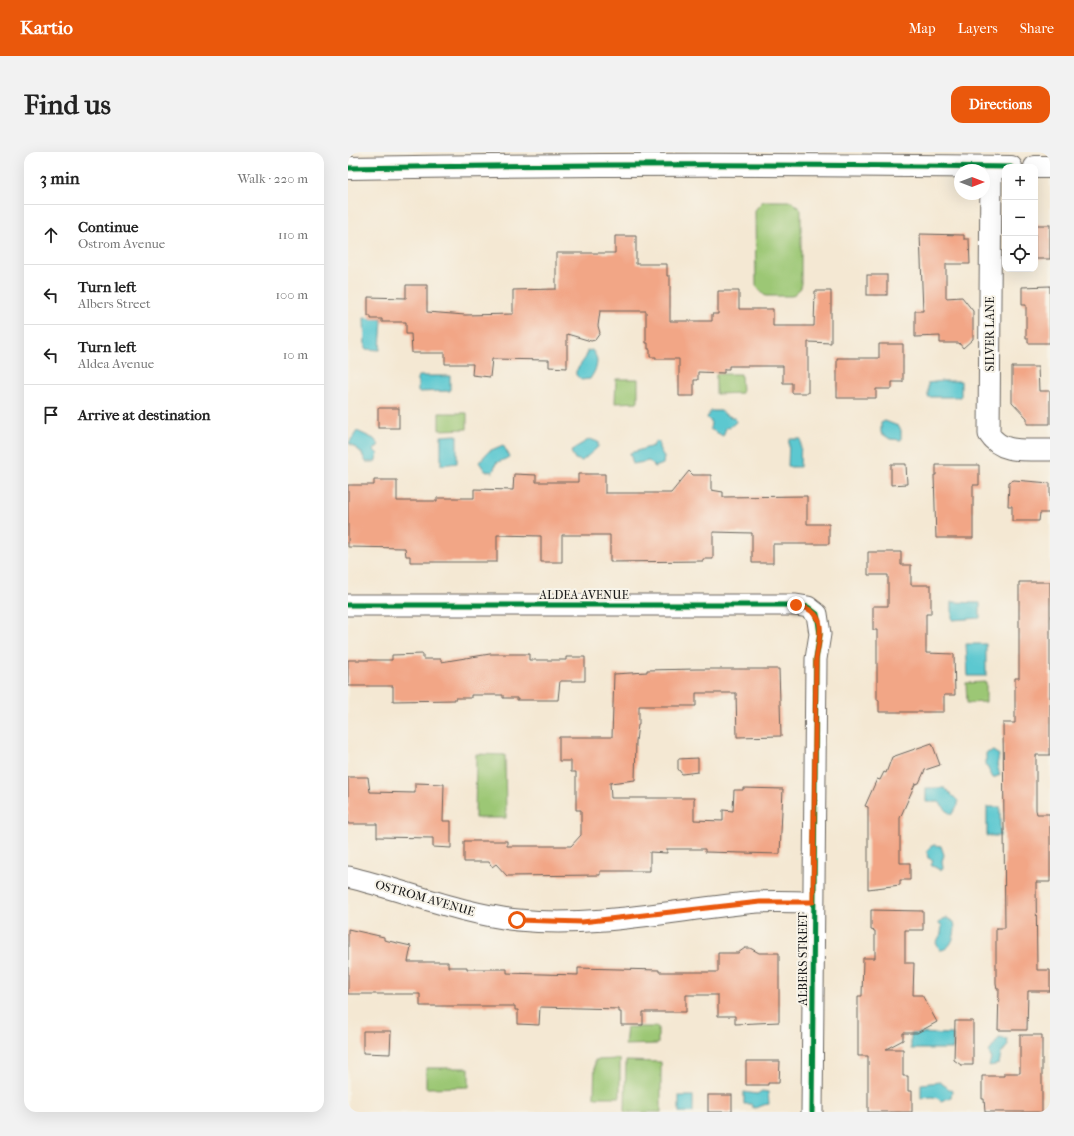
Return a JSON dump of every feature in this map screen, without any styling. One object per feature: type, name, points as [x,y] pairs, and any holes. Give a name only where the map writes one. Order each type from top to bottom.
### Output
[{"type":"street","points":[[348,168],[500,165],[1001,167]]},
{"type":"street","name":"SILVER LANE","points":[[1001,167],[989,434],[994,442],[1006,449],[1050,450]]},
{"type":"street","points":[[1038,167],[1050,167]]},
{"type":"street","name":"ALDEA AVENUE","points":[[348,605],[796,605],[808,607],[817,614]]},
{"type":"street","name":"ALBERS STREET","points":[[812,1112],[816,659],[820,634],[817,614]]},
{"type":"street","name":"OSTROM AVENUE","points":[[348,877],[387,886],[461,910],[517,920],[582,922],[760,902],[813,902]]},
{"type":"green space","points":[[763,201],[792,201],[801,210],[801,288],[792,296],[765,296],[756,286],[755,210]]},
{"type":"green space","points":[[716,374],[741,374],[742,393],[716,394]]},
{"type":"green space","points":[[616,379],[638,379],[638,402],[615,403]]},
{"type":"green space","points":[[439,413],[467,413],[467,429],[439,430]]},
{"type":"green space","points":[[986,682],[986,702],[967,703],[966,683]]},
{"type":"green space","points":[[476,754],[505,755],[506,818],[475,818]]},
{"type":"green space","points":[[627,1027],[658,1027],[658,1044],[625,1045]]},
{"type":"green space","points":[[620,1059],[620,1097],[594,1097],[595,1060]]},
{"type":"green space","points":[[626,1061],[661,1062],[661,1112],[625,1112]]},
{"type":"green space","points":[[426,1068],[469,1068],[469,1087],[426,1088]]},
{"type":"water","points":[[364,318],[382,319],[380,350],[365,349]]},
{"type":"water","points":[[592,350],[597,361],[596,369],[590,379],[581,380],[576,375],[576,371],[586,357],[587,351]]},
{"type":"water","points":[[418,376],[450,376],[450,391],[418,392]]},
{"type":"water","points":[[961,381],[961,397],[928,397],[928,383]]},
{"type":"water","points":[[710,411],[721,411],[726,415],[735,418],[736,422],[730,427],[726,428],[723,436],[710,429],[711,422],[707,418]]},
{"type":"water","points":[[885,421],[898,426],[901,430],[901,440],[890,439],[881,433],[881,423]]},
{"type":"water","points":[[357,431],[374,439],[379,445],[374,450],[378,454],[375,462],[366,462],[361,452],[349,443]]},
{"type":"water","points":[[457,435],[457,463],[441,465],[441,436]]},
{"type":"water","points":[[590,439],[598,442],[598,447],[582,461],[575,459],[571,452]]},
{"type":"water","points":[[789,439],[801,439],[800,467],[788,467]]},
{"type":"water","points":[[656,441],[659,442],[659,448],[664,457],[663,464],[655,467],[649,461],[633,464],[630,453],[653,446]]},
{"type":"water","points":[[503,445],[510,457],[496,463],[493,472],[485,471],[479,462],[489,451]]},
{"type":"water","points":[[952,602],[980,603],[980,618],[952,620]]},
{"type":"water","points":[[966,644],[986,644],[986,676],[968,676]]},
{"type":"water","points":[[993,751],[999,755],[997,765],[1000,775],[993,778],[986,765],[986,753]]},
{"type":"water","points":[[926,788],[945,788],[958,801],[958,805],[951,815],[939,802],[926,802]]},
{"type":"water","points":[[987,807],[1000,807],[1000,836],[987,836]]},
{"type":"water","points":[[934,845],[941,846],[944,855],[942,861],[943,868],[940,870],[931,865],[933,860],[928,858],[927,852],[930,847]]},
{"type":"water","points":[[947,918],[954,922],[955,931],[953,940],[948,947],[940,950],[936,943],[941,934],[942,925],[938,923]]},
{"type":"water","points":[[911,1033],[953,1034],[953,1049],[911,1049]]},
{"type":"water","points":[[999,1038],[1007,1039],[1008,1045],[1001,1054],[999,1064],[989,1066],[991,1058],[989,1052]]},
{"type":"water","points":[[940,1082],[952,1091],[951,1097],[941,1101],[934,1097],[921,1099],[921,1084]]},
{"type":"water","points":[[762,1091],[768,1092],[769,1104],[753,1108],[751,1104],[744,1104],[744,1092],[757,1094]]},
{"type":"water","points":[[679,1096],[693,1096],[693,1112],[679,1112]]},
{"type":"building","points":[[1038,225],[1050,225],[1050,259],[1038,259]]},
{"type":"building","points":[[920,234],[964,235],[964,239],[969,239],[970,264],[946,264],[946,298],[962,297],[973,311],[973,339],[963,348],[959,343],[940,343],[940,336],[915,337],[915,311],[923,311]]},
{"type":"building","points":[[615,236],[636,236],[636,264],[667,264],[667,276],[670,276],[670,321],[712,321],[712,314],[718,314],[718,291],[739,291],[739,309],[773,309],[773,326],[814,326],[815,291],[831,291],[831,343],[808,342],[808,393],[792,393],[792,383],[783,383],[783,366],[729,366],[729,369],[724,369],[724,373],[698,372],[698,380],[694,380],[694,396],[679,396],[679,359],[656,359],[656,357],[650,357],[650,349],[648,349],[648,343],[646,343],[646,311],[600,311],[598,326],[600,333],[595,340],[591,341],[567,334],[567,368],[549,367],[549,360],[492,359],[490,377],[472,375],[473,364],[445,364],[445,353],[412,353],[411,334],[406,334],[406,322],[382,322],[382,319],[371,319],[371,316],[368,316],[368,297],[406,298],[406,285],[427,285],[427,312],[465,315],[513,314],[513,290],[556,289],[556,253],[615,253]]},
{"type":"building","points":[[867,275],[887,275],[887,295],[867,295]]},
{"type":"building","points":[[1050,286],[1050,343],[1028,343],[1028,338],[1026,338],[1026,305],[1022,305],[1022,287]]},
{"type":"building","points":[[879,344],[903,344],[903,382],[892,382],[892,389],[876,389],[876,398],[837,398],[837,358],[879,358]]},
{"type":"building","points":[[1012,367],[1038,367],[1039,391],[1050,391],[1050,424],[1027,424],[1027,418],[1012,402]]},
{"type":"building","points":[[378,408],[399,408],[399,428],[378,428]]},
{"type":"building","points":[[891,464],[906,464],[907,484],[891,485]]},
{"type":"building","points":[[936,465],[979,465],[979,485],[973,485],[973,538],[936,538],[934,475],[936,475]]},
{"type":"building","points":[[689,471],[693,475],[711,475],[711,490],[723,492],[723,497],[807,496],[807,524],[829,524],[829,544],[773,544],[773,563],[752,563],[752,533],[713,532],[713,559],[703,559],[703,561],[610,562],[610,535],[562,535],[562,562],[541,562],[541,536],[497,535],[497,562],[410,562],[410,556],[406,556],[405,548],[348,547],[348,485],[374,485],[374,480],[397,480],[397,501],[437,501],[437,498],[474,498],[474,489],[513,490],[514,474],[536,475],[536,482],[578,482],[578,474],[605,474],[605,493],[671,493]]},
{"type":"building","points":[[1014,480],[1050,483],[1050,513],[1040,513],[1039,521],[1012,521],[1012,506],[1008,506],[1009,482]]},
{"type":"building","points":[[868,552],[901,552],[901,565],[911,565],[911,585],[931,585],[931,614],[926,614],[926,653],[954,654],[955,695],[944,695],[944,712],[879,712],[879,700],[877,700],[877,630],[873,630],[873,606],[888,606],[888,575],[868,575]]},
{"type":"building","points":[[1019,582],[1050,582],[1050,755],[1036,755],[1036,810],[1037,814],[1050,814],[1050,882],[1036,882],[1037,970],[1050,970],[1050,991],[1028,991],[1027,1030],[998,1030],[999,989],[997,989],[996,983],[996,928],[1005,928],[1003,723],[1015,723],[1015,678],[1019,678]]},
{"type":"building","points":[[423,654],[423,659],[441,659],[441,662],[490,654],[529,654],[529,660],[566,660],[566,657],[585,657],[585,681],[560,681],[558,700],[517,700],[517,698],[503,698],[503,695],[471,695],[471,698],[455,698],[455,700],[393,701],[393,686],[348,686],[348,660],[392,660],[392,655]]},
{"type":"building","points":[[779,669],[781,736],[737,737],[736,693],[696,693],[696,706],[639,706],[635,780],[610,783],[611,798],[694,798],[694,820],[723,821],[723,810],[733,811],[734,790],[743,790],[743,788],[783,789],[780,854],[705,852],[705,849],[667,849],[667,853],[650,852],[650,871],[600,871],[600,875],[507,876],[496,864],[492,867],[489,862],[464,862],[464,841],[507,841],[507,846],[571,846],[581,835],[581,810],[576,810],[576,772],[571,772],[571,761],[559,761],[559,737],[612,737],[614,674],[647,672],[647,670]]},
{"type":"building","points":[[932,743],[940,765],[925,770],[919,783],[915,784],[900,818],[900,863],[910,863],[910,880],[900,880],[900,885],[868,889],[868,807],[865,806],[877,779],[880,780],[884,772],[886,773],[892,757]]},
{"type":"building","points":[[698,758],[698,772],[682,774],[678,769],[678,759]]},
{"type":"building","points":[[348,777],[368,777],[370,792],[415,793],[415,783],[444,784],[443,821],[451,821],[451,848],[433,847],[433,838],[377,837],[377,824],[348,824]]},
{"type":"building","points":[[871,910],[923,911],[923,930],[905,930],[905,963],[914,963],[913,995],[922,995],[937,1022],[917,1033],[903,1033],[903,1040],[886,1049],[903,1049],[903,1076],[908,1076],[908,1091],[912,1091],[912,1112],[868,1112],[868,1056],[858,1056],[858,996],[862,996],[863,958],[875,958],[875,931],[871,930]]},
{"type":"building","points":[[348,929],[384,937],[384,940],[411,946],[408,962],[448,962],[448,967],[467,967],[467,969],[507,969],[507,973],[578,975],[578,968],[659,970],[659,972],[718,972],[718,953],[738,953],[745,948],[750,948],[759,953],[779,953],[779,1022],[735,1024],[735,1016],[718,1016],[718,995],[686,995],[686,1012],[643,1012],[643,1025],[621,1025],[621,1012],[619,1012],[619,1009],[540,1007],[539,1025],[518,1024],[518,1010],[515,1010],[515,1006],[420,1006],[420,994],[348,994]]},
{"type":"building","points":[[955,1021],[973,1021],[973,1065],[961,1065],[954,1060]]},
{"type":"building","points":[[363,1031],[391,1031],[390,1054],[363,1053]]},
{"type":"building","points":[[1020,1035],[1042,1035],[1042,1112],[985,1112],[984,1099],[982,1099],[982,1076],[1004,1076],[1004,1073],[1020,1073]]},
{"type":"building","points":[[746,1061],[780,1061],[779,1083],[768,1083],[768,1085],[746,1085]]},
{"type":"building","points":[[708,1095],[732,1095],[732,1112],[708,1112]]},
{"type":"cycle path","points":[[348,168],[680,165],[1002,167]]},
{"type":"cycle path","points":[[348,605],[796,605],[808,607],[817,614],[820,634],[816,659],[812,1112]]},
{"type":"route","points":[[517,920],[582,922],[760,902],[813,902],[816,659],[820,624],[817,614],[808,607],[796,605]]}]
